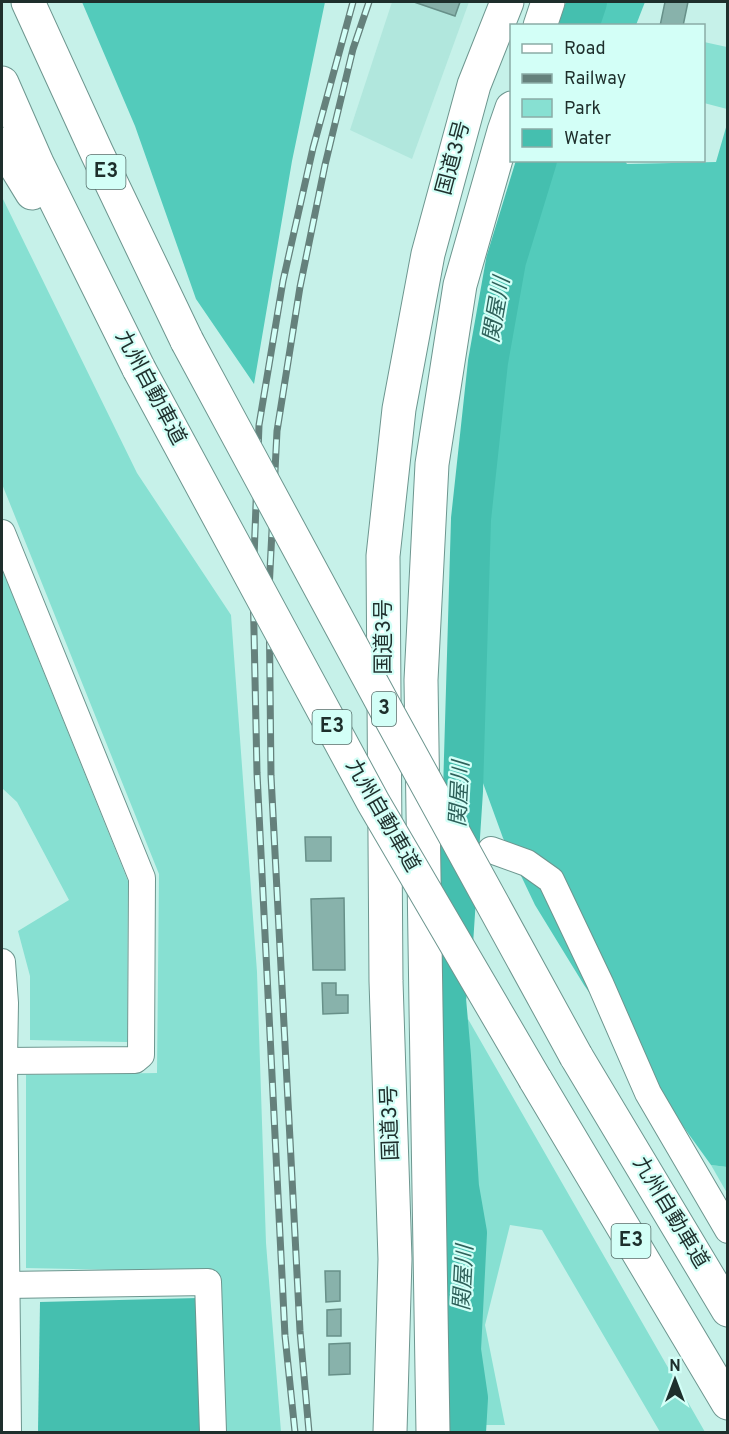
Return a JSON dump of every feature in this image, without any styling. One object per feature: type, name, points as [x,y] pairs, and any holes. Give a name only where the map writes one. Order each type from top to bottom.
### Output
[{"type":"highway","name":"九州自動車道","points":[[28,2],[187,341],[576,1056],[728,1310]]},
{"type":"highway","name":"国道3号","points":[[390,1432],[395,1259],[386,981],[383,556],[399,409],[428,254],[474,86],[507,2]]},
{"type":"highway","points":[[541,24],[549,2]]},
{"type":"highway","name":"九州自動車道","points":[[2,83],[37,163],[139,369],[372,802],[728,1403]]},
{"type":"highway","name":"国道3号","points":[[433,1432],[422,680],[432,464],[460,285],[510,114]]},
{"type":"highway","points":[[2,144],[139,369]]},
{"type":"street","points":[[2,533],[142,878],[141,1055],[135,1060],[3,1061]]},
{"type":"street","points":[[491,850],[527,863],[550,880],[600,983],[648,1093],[728,1230]]},
{"type":"street","points":[[2,962],[5,1003],[3,1061],[6,1423]]},
{"type":"street","points":[[6,1285],[208,1282],[213,1432]]},
{"type":"shaded area","points":[[82,2],[325,2],[292,161],[254,384],[196,299],[135,126]]},
{"type":"shaded area","points":[[392,2],[469,2],[412,159],[350,130]]},
{"type":"shaded area","points":[[595,2],[645,2],[636,24],[587,24]]},
{"type":"shaded area","points":[[727,124],[727,1167],[711,1165],[584,985],[535,905],[503,838],[475,761],[483,654],[481,488],[524,222],[544,162],[626,162],[627,164],[716,162]]},
{"type":"green space","points":[[705,42],[727,47],[727,109],[705,103]]},
{"type":"green space","points":[[2,197],[137,473],[231,615],[257,972],[266,1243],[281,1432],[221,1432],[215,1272],[26,1268],[26,1075],[157,1073],[159,874],[2,484]]},
{"type":"green space","points":[[2,569],[128,881],[127,1042],[30,1040],[30,976],[18,931],[69,900],[17,802],[2,788]]},
{"type":"green space","points":[[468,1019],[705,1432],[660,1432],[542,1230],[510,1225],[485,1325],[505,1425],[485,1425],[473,1342],[485,1249],[470,1182],[461,1046]]},
{"type":"green space","points":[[711,1165],[727,1167],[727,1193]]},
{"type":"water","points":[[198,1298],[201,1432],[38,1432],[40,1302]]},
{"type":"building","points":[[414,2],[460,2],[455,16]]},
{"type":"building","points":[[665,2],[688,2],[683,24],[660,24]]},
{"type":"building","points":[[305,837],[331,837],[331,861],[306,861]]},
{"type":"building","points":[[344,898],[345,970],[313,970],[311,899]]},
{"type":"building","points":[[322,983],[336,983],[336,995],[348,995],[348,1013],[323,1014]]},
{"type":"building","points":[[325,1271],[340,1271],[340,1301],[326,1302]]},
{"type":"building","points":[[341,1309],[341,1336],[327,1336],[327,1310]]},
{"type":"building","points":[[350,1343],[350,1374],[329,1375],[329,1344]]},
{"type":"waterway","name":"関屋川","points":[[580,24],[587,2]]},
{"type":"waterway","name":"関屋川","points":[[466,1432],[468,1398],[461,1350],[467,1233],[459,1187],[446,999],[452,959],[463,791],[471,519],[488,362],[506,261],[536,162]]},
{"type":"railway","points":[[295,1432],[285,1336],[257,773],[253,584],[259,425],[283,281],[313,148],[353,2]]},
{"type":"railway","points":[[309,1432],[300,1331],[271,776],[269,590],[277,431],[300,287],[325,165],[353,49],[369,2]]}]
